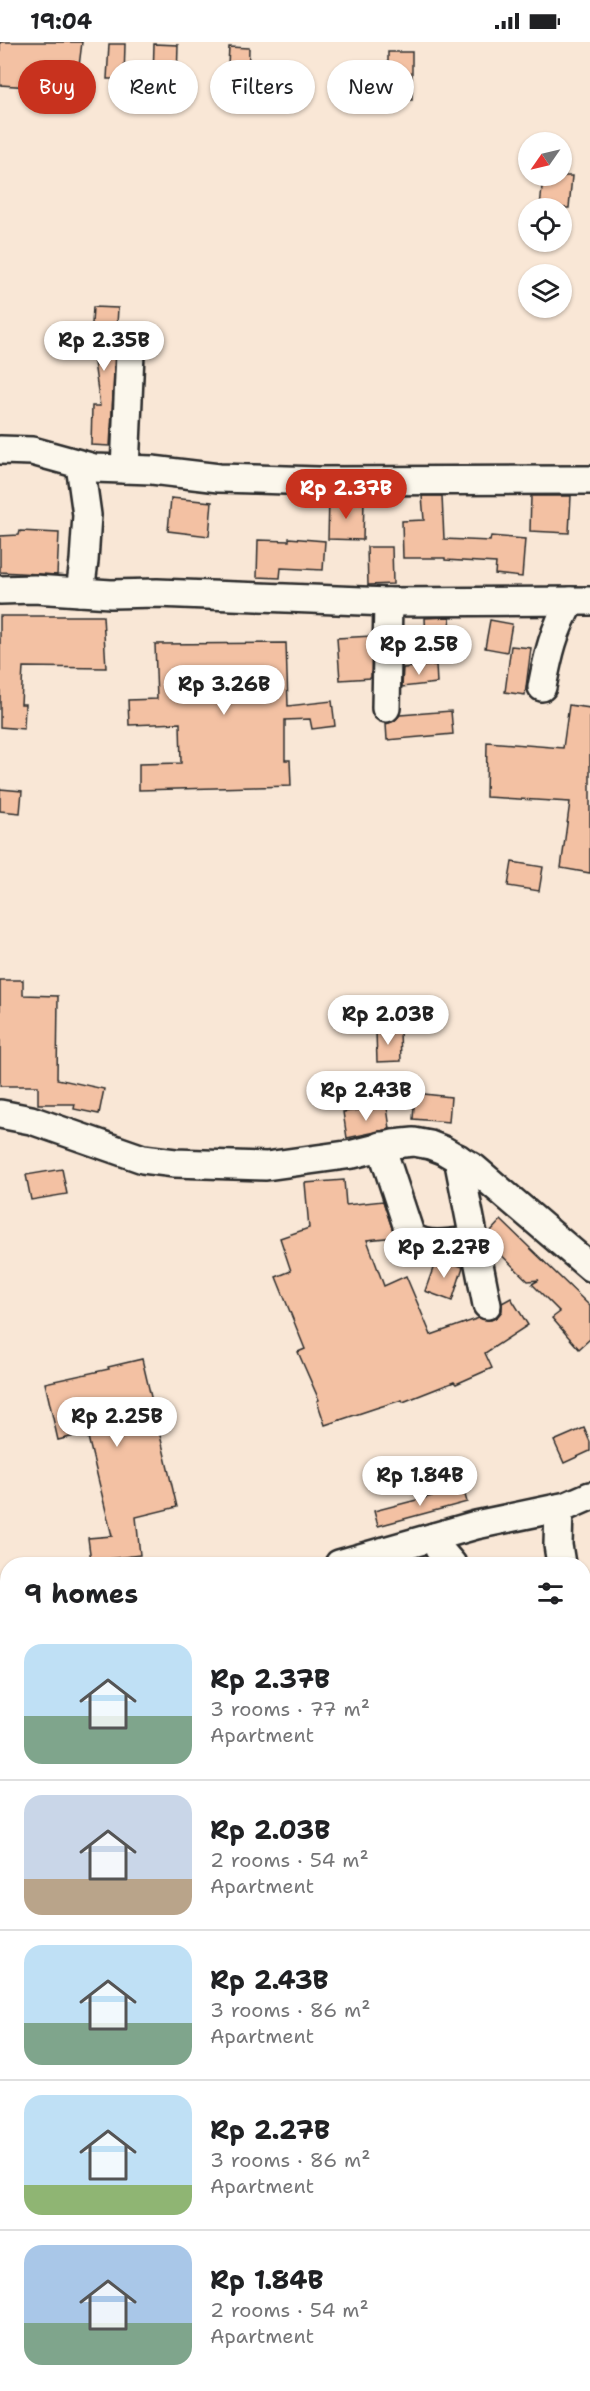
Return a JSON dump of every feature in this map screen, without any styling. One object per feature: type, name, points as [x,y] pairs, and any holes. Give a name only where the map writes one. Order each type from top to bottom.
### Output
[{"type":"street","points":[[125,469],[130,353]]},
{"type":"street","points":[[0,450],[32,451],[94,468],[152,470],[219,478],[318,481],[590,480]]},
{"type":"street","points":[[80,465],[87,515],[80,592]]},
{"type":"street","points":[[0,590],[34,589],[388,602],[580,601]]},
{"type":"street","points":[[542,687],[559,619],[580,601]]},
{"type":"street","points":[[386,708],[388,602]]},
{"type":"street","points":[[0,1114],[31,1120],[143,1159],[175,1163],[266,1166],[299,1163],[381,1146],[414,1142],[430,1144],[458,1158],[503,1192],[590,1267]]},
{"type":"street","points":[[381,1146],[410,1234],[414,1239],[422,1243],[475,1240]]},
{"type":"street","points":[[458,1158],[487,1305]]},
{"type":"street","points":[[361,1557],[476,1525],[560,1508],[590,1496]]},
{"type":"street","points":[[560,1508],[558,1545],[560,1557]]},
{"type":"street","points":[[434,1537],[439,1549],[446,1557]]},
{"type":"building","points":[[0,42],[82,42],[80,60],[18,60],[18,86],[0,85]]},
{"type":"building","points":[[109,44],[125,44],[125,60],[108,60]]},
{"type":"building","points":[[154,44],[178,45],[178,60],[154,60]]},
{"type":"building","points":[[229,47],[249,48],[249,60],[228,60]]},
{"type":"building","points":[[388,52],[412,52],[412,60],[388,60]]},
{"type":"building","points":[[542,186],[571,186],[570,198],[541,198]]},
{"type":"building","points":[[93,307],[118,308],[110,446],[91,445],[92,406],[100,406],[91,340]]},
{"type":"building","points":[[422,496],[442,496],[444,539],[490,541],[491,536],[525,539],[522,577],[495,574],[496,563],[445,560],[445,558],[403,558],[402,521],[424,520]]},
{"type":"building","points":[[531,496],[571,496],[569,533],[530,531]]},
{"type":"building","points":[[171,498],[212,502],[209,536],[168,531]]},
{"type":"building","points":[[329,499],[364,500],[363,540],[328,539]]},
{"type":"building","points":[[20,531],[59,533],[57,575],[0,572],[0,536],[19,535]]},
{"type":"building","points":[[289,538],[325,541],[323,570],[281,568],[280,578],[257,577],[258,540],[289,541]]},
{"type":"building","points":[[367,547],[392,547],[393,584],[368,585]]},
{"type":"building","points":[[0,616],[103,616],[106,668],[23,667],[21,704],[25,704],[24,729],[0,727]]},
{"type":"building","points":[[450,617],[453,662],[427,663],[425,618]]},
{"type":"building","points":[[490,620],[512,624],[507,652],[485,648]]},
{"type":"building","points":[[372,636],[371,678],[340,680],[337,638]]},
{"type":"building","points":[[286,643],[288,706],[332,701],[335,726],[312,729],[310,719],[285,720],[285,760],[290,760],[291,786],[139,790],[139,764],[181,763],[180,723],[129,725],[128,700],[157,699],[155,644]]},
{"type":"building","points":[[511,646],[531,648],[525,695],[505,692]]},
{"type":"building","points":[[436,665],[437,683],[402,687],[403,668]]},
{"type":"building","points":[[569,705],[590,708],[590,873],[561,868],[570,802],[486,797],[487,742],[563,748]]},
{"type":"building","points":[[451,711],[453,734],[387,740],[386,724],[394,721],[400,715]]},
{"type":"building","points":[[0,789],[22,791],[20,813],[0,811]]},
{"type":"building","points":[[512,862],[543,867],[539,891],[508,886]]},
{"type":"building","points":[[0,980],[23,980],[23,995],[58,996],[57,1079],[104,1089],[99,1114],[74,1109],[75,1104],[38,1104],[38,1086],[0,1086]]},
{"type":"building","points":[[400,1030],[401,1061],[377,1062],[376,1031]]},
{"type":"building","points":[[415,1093],[451,1097],[449,1122],[413,1119]]},
{"type":"building","points":[[387,1107],[390,1129],[347,1138],[343,1112]]},
{"type":"building","points":[[62,1169],[67,1194],[31,1200],[26,1175]]},
{"type":"building","points":[[344,1180],[346,1205],[383,1201],[395,1237],[367,1240],[384,1286],[406,1276],[431,1335],[479,1318],[491,1320],[502,1311],[502,1303],[511,1298],[528,1325],[485,1353],[492,1368],[456,1384],[454,1382],[403,1402],[402,1400],[325,1425],[317,1401],[319,1400],[298,1352],[305,1349],[276,1277],[291,1271],[280,1238],[309,1228],[305,1183]]},
{"type":"building","points":[[501,1220],[590,1306],[590,1339],[579,1349],[552,1318],[560,1312],[532,1284],[539,1280],[528,1281],[491,1245],[489,1233]]},
{"type":"building","points":[[436,1260],[444,1260],[463,1267],[452,1301],[425,1291]]},
{"type":"building","points":[[142,1359],[177,1507],[136,1517],[140,1555],[90,1557],[88,1538],[112,1536],[87,1433],[58,1440],[45,1383],[109,1369],[108,1367]]},
{"type":"building","points":[[584,1428],[590,1442],[590,1451],[564,1463],[554,1441]]},
{"type":"building","points":[[463,1488],[467,1502],[378,1526],[374,1511]]}]
